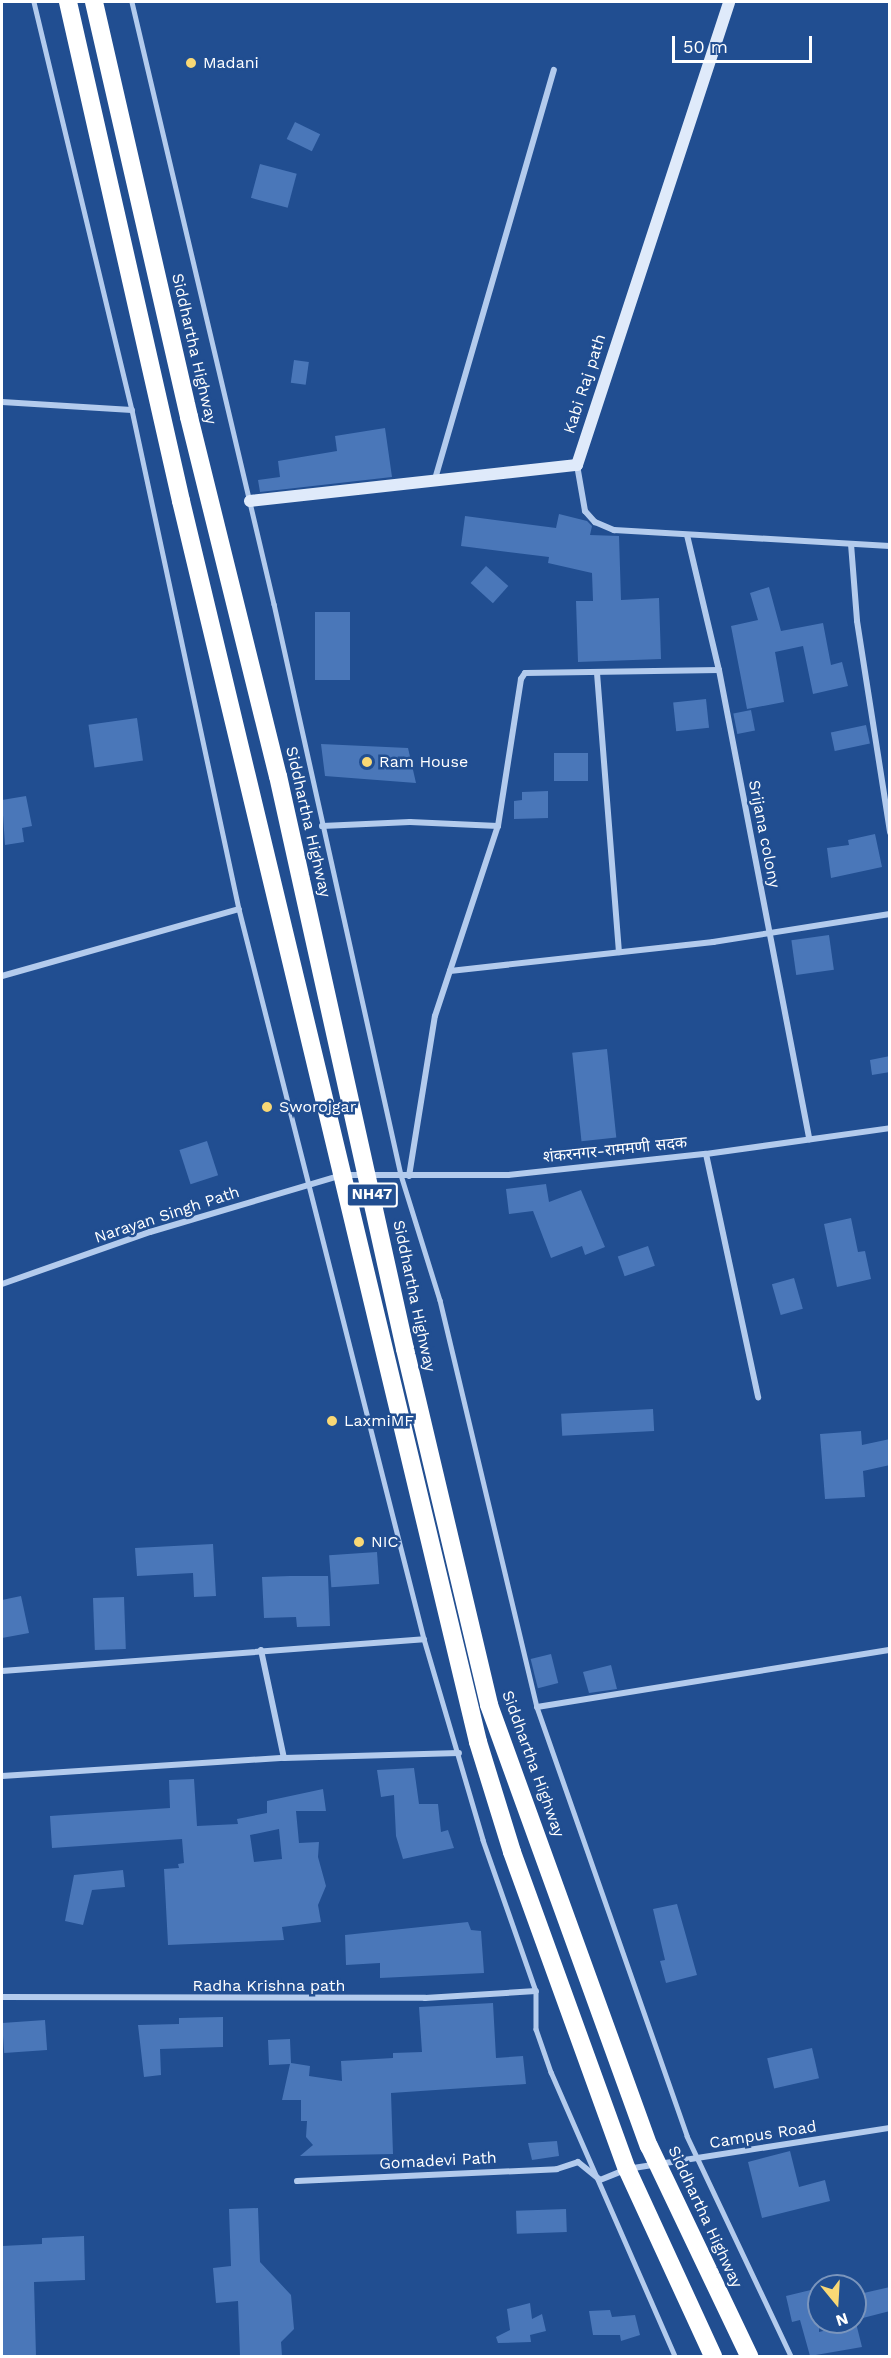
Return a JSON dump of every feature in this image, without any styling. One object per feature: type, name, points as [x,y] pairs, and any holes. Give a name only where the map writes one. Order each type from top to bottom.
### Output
[{"type":"highway","name":"NH47","points":[[68,2],[181,501],[478,1742],[512,1852],[627,2169],[713,2356]]},
{"type":"highway","name":"Siddhartha Highway","points":[[94,2],[368,1175],[405,1349],[489,1705],[658,2164],[749,2356]]},
{"type":"street","name":"Kabi Raj path","points":[[577,465],[729,2]]},
{"type":"street","points":[[435,479],[555,70]]},
{"type":"street","points":[[2,402],[132,410]]},
{"type":"street","points":[[250,501],[577,465],[585,511],[595,522],[614,530],[890,546]]},
{"type":"street","name":"Srijana colony","points":[[687,535],[718,670],[809,1139]]},
{"type":"street","points":[[851,544],[857,621],[890,832]]},
{"type":"street","points":[[409,1176],[424,1062],[450,971],[498,826],[521,679],[529,672],[718,670]]},
{"type":"street","points":[[597,673],[619,952]]},
{"type":"street","points":[[322,826],[410,822],[498,826]]},
{"type":"street","points":[[2,976],[239,909]]},
{"type":"street","points":[[450,971],[770,934],[890,914]]},
{"type":"street","name":"शंकरनगर-राममणी सदक","points":[[342,1175],[508,1175],[706,1154],[890,1128]]},
{"type":"street","points":[[706,1154],[758,1397]]},
{"type":"street","name":"Narayan Singh Path","points":[[2,1284],[150,1232],[342,1175]]},
{"type":"street","points":[[2,1671],[424,1639]]},
{"type":"street","points":[[261,1650],[284,1758]]},
{"type":"street","points":[[537,1707],[890,1650]]},
{"type":"street","points":[[2,1776],[284,1758],[459,1753]]},
{"type":"street","name":"Radha Krishna path","points":[[2,1997],[425,1998],[536,1991]]},
{"type":"street","name":"Campus Road","points":[[600,2180],[627,2169],[697,2160],[890,2128]]},
{"type":"street","name":"Gomadevi Path","points":[[297,2181],[557,2169],[578,2162],[600,2180]]},
{"type":"lane","points":[[34,2],[132,410],[239,909],[424,1639],[483,1840],[536,1991],[536,2029],[551,2072],[675,2356]]},
{"type":"lane","points":[[132,2],[250,501],[401,1175],[440,1300],[537,1707],[585,1853],[697,2160],[791,2356]]},
{"type":"building","points":[[295,122],[320,134],[312,151],[287,139]]},
{"type":"building","points":[[260,164],[297,174],[288,208],[251,198]]},
{"type":"building","points":[[294,360],[309,362],[306,385],[291,383]]},
{"type":"building","points":[[385,428],[392,477],[260,492],[258,480],[280,477],[278,461],[337,451],[335,436]]},
{"type":"building","points":[[559,514],[587,521],[592,526],[590,535],[619,536],[621,600],[659,598],[661,659],[578,662],[576,601],[593,601],[592,573],[548,563],[549,557],[461,546],[465,516],[556,528]]},
{"type":"building","points":[[486,566],[508,586],[493,603],[471,583]]},
{"type":"building","points":[[769,587],[781,631],[823,623],[831,665],[842,662],[848,686],[813,694],[803,646],[775,652],[784,702],[747,709],[731,626],[758,620],[750,593]]},
{"type":"building","points":[[315,612],[350,612],[350,680],[315,680]]},
{"type":"building","points":[[706,699],[709,728],[676,731],[673,702]]},
{"type":"building","points":[[751,710],[755,731],[737,734],[733,713]]},
{"type":"building","points":[[137,718],[143,761],[94,767],[88,725]]},
{"type":"building","points":[[866,725],[870,744],[835,751],[831,732]]},
{"type":"building","name":"Ram House","points":[[321,744],[408,748],[416,783],[325,776]]},
{"type":"building","points":[[554,753],[588,753],[588,781],[554,781]]},
{"type":"building","points":[[548,791],[548,818],[514,819],[514,801],[522,800],[522,792]]},
{"type":"building","points":[[26,796],[32,826],[22,828],[24,842],[5,845],[2,800]]},
{"type":"building","points":[[875,834],[882,867],[831,878],[827,848],[849,845],[848,840]]},
{"type":"building","points":[[829,935],[834,970],[796,975],[791,940]]},
{"type":"building","points":[[607,1049],[616,1138],[581,1141],[572,1053]]},
{"type":"building","points":[[890,1056],[890,1072],[872,1075],[870,1060]]},
{"type":"building","points":[[207,1141],[218,1175],[191,1184],[179,1150]]},
{"type":"building","points":[[546,1184],[549,1202],[581,1190],[605,1247],[585,1255],[582,1246],[551,1258],[533,1211],[509,1214],[506,1189]]},
{"type":"building","points":[[851,1218],[858,1252],[865,1251],[871,1279],[837,1287],[824,1224]]},
{"type":"building","points":[[648,1246],[655,1266],[625,1276],[618,1256]]},
{"type":"building","points":[[794,1278],[803,1309],[781,1315],[772,1284]]},
{"type":"building","points":[[653,1409],[654,1431],[562,1436],[561,1414]]},
{"type":"building","points":[[861,1431],[862,1445],[890,1439],[890,1465],[863,1471],[865,1497],[825,1499],[820,1434]]},
{"type":"building","points":[[213,1544],[216,1596],[194,1597],[193,1573],[137,1576],[135,1548]]},
{"type":"building","points":[[377,1552],[379,1584],[331,1587],[329,1555]]},
{"type":"building","points":[[328,1576],[330,1626],[297,1627],[296,1617],[264,1618],[262,1577]]},
{"type":"building","points":[[21,1596],[29,1633],[2,1638],[2,1600]]},
{"type":"building","points":[[124,1597],[126,1649],[95,1650],[93,1598]]},
{"type":"building","points":[[551,1654],[558,1683],[538,1688],[531,1659]]},
{"type":"building","points":[[611,1665],[617,1689],[589,1693],[583,1672]]},
{"type":"building","points":[[414,1768],[419,1804],[438,1804],[441,1832],[448,1830],[454,1848],[403,1859],[396,1836],[394,1795],[381,1797],[377,1770]]},
{"type":"building","points":[[194,1779],[197,1826],[238,1824],[237,1819],[267,1813],[267,1801],[323,1789],[326,1811],[296,1811],[299,1843],[319,1842],[318,1857],[326,1886],[318,1905],[321,1922],[282,1927],[284,1940],[168,1945],[164,1869],[179,1868],[178,1864],[184,1863],[182,1839],[52,1848],[50,1816],[170,1808],[169,1780]],"holes":[[[279,1829],[282,1859],[254,1862],[250,1835]]]},
{"type":"building","points":[[123,1870],[125,1887],[92,1890],[83,1925],[65,1921],[74,1875]]},
{"type":"building","points":[[677,1904],[697,1975],[666,1983],[660,1961],[665,1960],[653,1909]]},
{"type":"building","points":[[468,1922],[471,1930],[481,1931],[484,1973],[380,1978],[380,1963],[346,1965],[345,1935]]},
{"type":"building","points":[[493,2003],[496,2058],[523,2056],[526,2084],[391,2093],[393,2154],[300,2156],[313,2145],[306,2137],[307,2121],[301,2121],[301,2100],[282,2100],[290,2064],[269,2065],[268,2040],[290,2039],[291,2063],[310,2066],[309,2076],[342,2081],[341,2061],[393,2058],[393,2053],[422,2052],[419,2007]]},
{"type":"building","points":[[223,2017],[223,2047],[160,2049],[161,2075],[144,2077],[138,2025],[179,2024],[179,2018]]},
{"type":"building","points":[[45,2020],[47,2050],[4,2053],[2,2023]]},
{"type":"building","points":[[812,2048],[819,2078],[774,2089],[767,2058]]},
{"type":"building","points":[[557,2141],[559,2156],[532,2160],[528,2143]]},
{"type":"building","points":[[790,2151],[799,2187],[825,2180],[830,2201],[762,2218],[748,2162]]},
{"type":"building","points":[[258,2208],[260,2262],[291,2295],[294,2329],[281,2342],[282,2356],[240,2356],[238,2301],[216,2303],[213,2268],[231,2266],[229,2209]]},
{"type":"building","points":[[566,2209],[567,2232],[517,2234],[516,2211]]},
{"type":"building","points":[[84,2236],[85,2280],[34,2282],[36,2356],[2,2356],[2,2246],[42,2244],[42,2238]]},
{"type":"building","points":[[890,2287],[890,2311],[867,2317],[867,2292]]},
{"type":"building","points":[[807,2291],[807,2334],[859,2334],[862,2347],[810,2356],[800,2320],[792,2322],[786,2296]]},
{"type":"building","points":[[530,2303],[532,2319],[542,2314],[546,2331],[530,2335],[531,2342],[498,2343],[496,2337],[510,2330],[507,2309]]},
{"type":"building","points":[[610,2310],[612,2317],[635,2315],[640,2335],[621,2341],[620,2335],[593,2335],[589,2311]]},
{"type":"place","name":"Madani","points":[[191,63]]},
{"type":"place","name":"Ram House","points":[[367,762]]},
{"type":"place","name":"Sworojgar","points":[[267,1107]]},
{"type":"place","name":"LaxmiMF","points":[[332,1421]]},
{"type":"place","name":"NIC","points":[[359,1542]]}]
